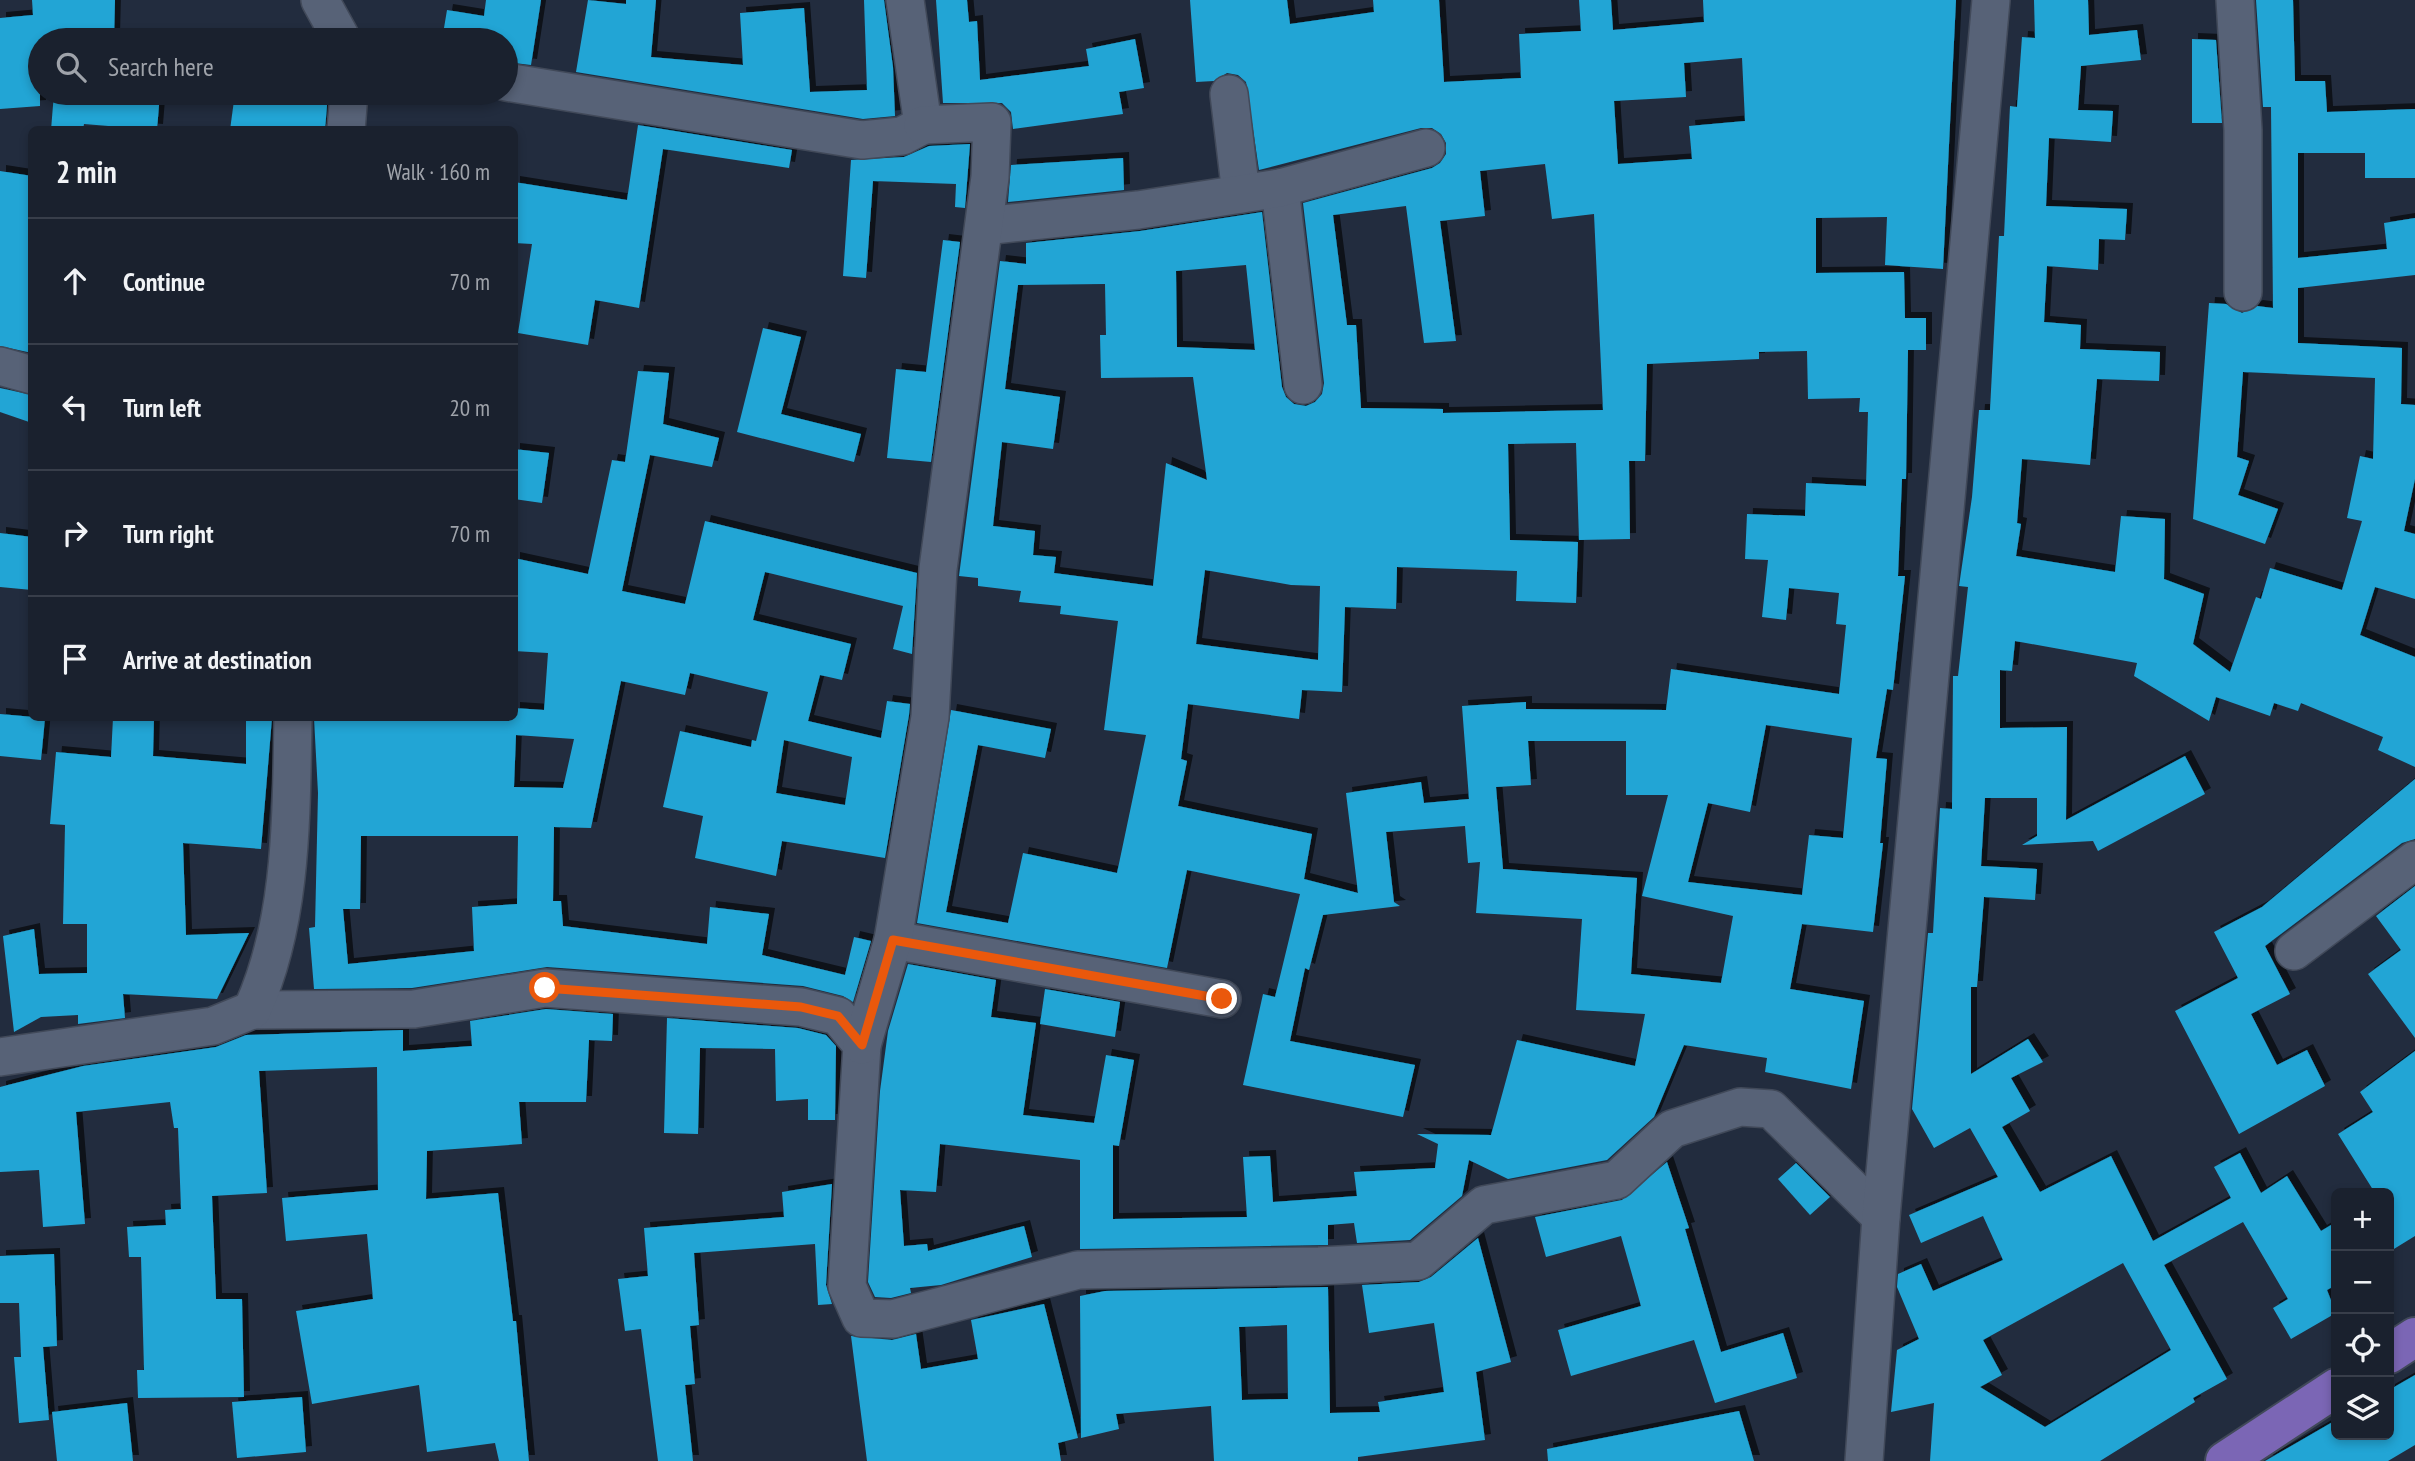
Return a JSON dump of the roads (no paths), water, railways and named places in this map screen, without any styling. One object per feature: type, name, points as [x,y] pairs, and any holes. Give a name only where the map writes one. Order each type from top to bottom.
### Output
[{"type":"main road","points":[[2394,1351],[2415,1336]]},
{"type":"main road","points":[[2225,1461],[2263,1450],[2331,1392]]},
{"type":"street","points":[[320,0],[335,28]]},
{"type":"street","points":[[905,0],[923,125]]},
{"type":"street","points":[[1864,1461],[1881,1217],[1991,0]]},
{"type":"street","points":[[2235,0],[2243,130],[2243,292]]},
{"type":"street","points":[[518,84],[862,139],[902,136],[923,125],[992,122],[990,177],[938,569],[930,718],[893,940],[862,1045],[848,1286],[861,1318],[893,1320],[1078,1270],[1319,1266],[1418,1261],[1483,1205],[1617,1180],[1672,1129],[1740,1107],[1771,1109],[1881,1217]]},
{"type":"street","points":[[1229,94],[1241,194]]},
{"type":"street","points":[[346,126],[348,105]]},
{"type":"street","points":[[984,226],[1138,210],[1280,188],[1426,148]]},
{"type":"street","points":[[1280,188],[1303,385]]},
{"type":"street","points":[[0,366],[28,374]]},
{"type":"street","points":[[251,1010],[269,972],[290,843],[293,721]]},
{"type":"street","points":[[2294,951],[2415,860]]},
{"type":"street","points":[[893,940],[1222,999]]},
{"type":"street","points":[[0,1057],[213,1026],[251,1010],[414,1009],[545,988],[801,1007],[838,1016],[862,1045]]}]
